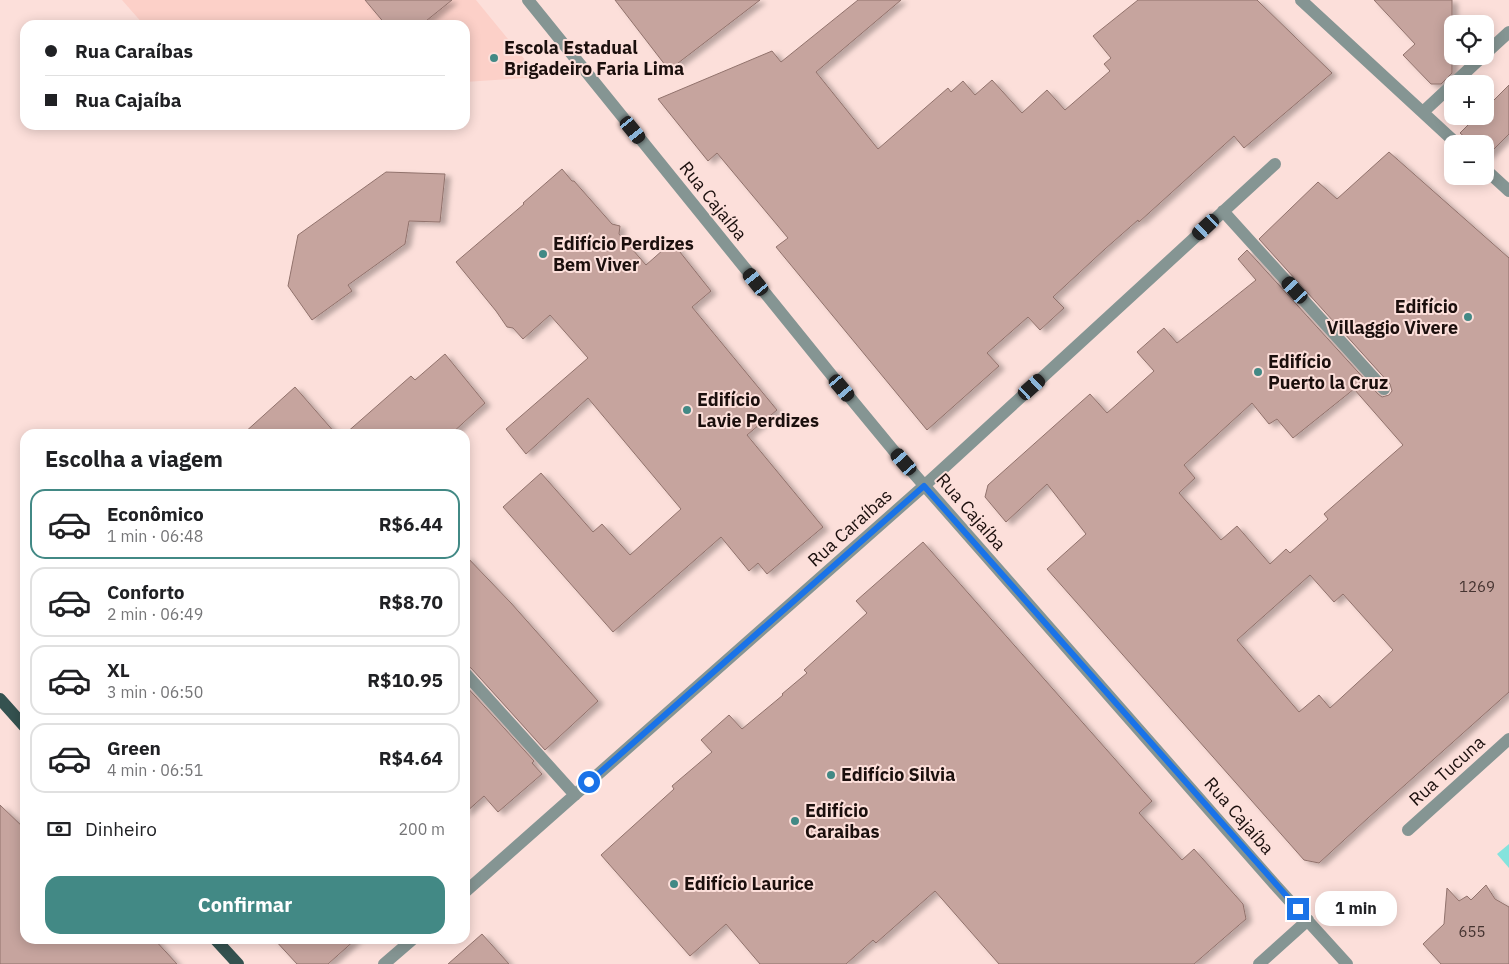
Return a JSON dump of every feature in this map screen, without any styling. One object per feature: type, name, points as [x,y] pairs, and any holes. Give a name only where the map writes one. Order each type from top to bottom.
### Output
[{"type":"main road","points":[[0,699],[20,721]]},
{"type":"main road","points":[[220,944],[238,964]]},
{"type":"street","name":"Rua Cajaíba","points":[[528,0],[842,388],[924,486],[1347,964]]},
{"type":"street","points":[[1301,0],[1448,135]]},
{"type":"street","points":[[1494,46],[1509,32]]},
{"type":"street","points":[[1463,75],[1473,65]]},
{"type":"street","points":[[1423,112],[1444,92]]},
{"type":"street","name":"Rua Caraíbas","points":[[470,888],[924,486],[1275,164]]},
{"type":"street","points":[[1494,177],[1509,191]]},
{"type":"street","points":[[1223,211],[1384,389]]},
{"type":"street","points":[[470,679],[575,795]]},
{"type":"street","name":"Rua Tucuna","points":[[1408,830],[1509,739]]},
{"type":"street","points":[[1259,964],[1308,920]]},
{"type":"street","points":[[384,964],[407,944]]},
{"type":"shaded area","name":"Escola Estadual Brigadeiro Faria Lima","points":[[122,0],[476,0],[539,77],[470,82],[470,20],[140,20]]},
{"type":"water","points":[[1509,844],[1509,868],[1497,854]]},
{"type":"building","points":[[365,0],[452,0],[427,20],[382,20]]},
{"type":"building","points":[[615,0],[760,0],[669,70]]},
{"type":"building","points":[[858,0],[901,0],[816,72],[878,149],[948,88],[951,92],[963,81],[975,95],[992,80],[1022,113],[1047,90],[1065,110],[1110,71],[1104,64],[1111,58],[1093,36],[1138,0],[1257,0],[1332,73],[1244,148],[1234,136],[1139,222],[1138,220],[1105,249],[1053,297],[1064,308],[1040,330],[1028,317],[987,353],[999,366],[927,430],[776,247],[788,238],[717,153],[708,161],[658,99],[772,51],[781,62]]},
{"type":"building","points":[[1374,0],[1452,0],[1452,15],[1444,15],[1444,65],[1452,65],[1452,73],[1444,75],[1444,81],[1441,84],[1431,84],[1403,55],[1415,44]]},
{"type":"building","points":[[1509,85],[1509,134],[1494,149],[1494,135],[1462,135],[1460,133],[1468,125],[1494,125],[1494,100]]},
{"type":"building","points":[[1389,152],[1509,258],[1509,692],[1319,863],[1304,860],[1047,569],[1086,534],[1047,484],[1006,522],[985,497],[988,485],[1090,394],[1107,413],[1154,371],[1137,352],[1164,328],[1177,343],[1256,280],[1238,259],[1247,250],[1378,394],[1382,397],[1389,395],[1392,391],[1390,384],[1259,239],[1318,182],[1337,199]],"holes":[[[1354,389],[1403,445],[1324,514],[1328,519],[1290,553],[1286,549],[1270,564],[1237,526],[1221,540],[1179,493],[1195,478],[1184,465],[1252,403],[1269,424],[1277,419],[1293,438]],[[1310,575],[1334,602],[1343,594],[1393,650],[1330,708],[1319,695],[1299,712],[1237,640]]]},
{"type":"building","points":[[562,169],[612,224],[620,226],[619,234],[646,265],[672,242],[711,291],[692,307],[777,410],[747,435],[823,527],[767,574],[758,563],[749,571],[721,537],[613,632],[503,507],[541,473],[593,532],[602,524],[630,555],[681,509],[588,398],[526,454],[506,429],[588,358],[550,315],[523,339],[513,328],[507,327],[456,262]]},
{"type":"building","points":[[386,172],[445,174],[440,222],[409,221],[405,244],[348,285],[352,291],[312,320],[288,286],[298,235]]},
{"type":"building","points":[[445,354],[485,403],[456,429],[351,429],[411,376],[415,380]]},
{"type":"building","points":[[295,387],[332,429],[249,429]]},
{"type":"building","points":[[923,542],[1152,801],[1139,813],[1182,860],[1194,849],[1243,904],[1246,919],[1194,964],[999,964],[935,891],[876,943],[873,940],[846,964],[760,964],[726,924],[690,956],[601,855],[674,789],[672,786],[712,752],[701,740],[729,715],[742,729],[807,673],[804,670],[867,613],[856,601]]},
{"type":"building","points":[[470,560],[511,603],[598,701],[545,750],[471,668]]},
{"type":"building","points":[[470,691],[534,761],[532,763],[542,774],[498,812],[484,796],[470,809]]},
{"type":"building","points":[[0,805],[20,824],[20,944],[159,944],[177,964],[0,964]]},
{"type":"building","points":[[1486,885],[1495,899],[1509,907],[1509,964],[1441,964],[1423,944],[1444,924],[1447,888],[1459,901],[1467,896],[1471,900]]},
{"type":"building","points":[[482,934],[509,964],[448,964]]},
{"type":"building","points":[[279,944],[350,944],[328,964],[297,964]]},
{"type":"place","name":"Escola Estadual Brigadeiro Faria Lima","points":[[494,58]]},
{"type":"place","name":"Edifício Perdizes Bem Viver","points":[[543,254]]},
{"type":"place","name":"Edifício Villaggio Vivere","points":[[1468,317]]},
{"type":"place","name":"Edifício Puerto la Cruz","points":[[1258,372]]},
{"type":"place","name":"Edifício Lavie Perdizes","points":[[687,410]]},
{"type":"place","name":"Edifício Silvia","points":[[831,775]]},
{"type":"place","name":"Edifício Caraibas","points":[[795,821]]},
{"type":"place","name":"Edifício Laurice","points":[[674,884]]},
{"type":"route","points":[[589,782],[924,486],[1298,909]]}]
